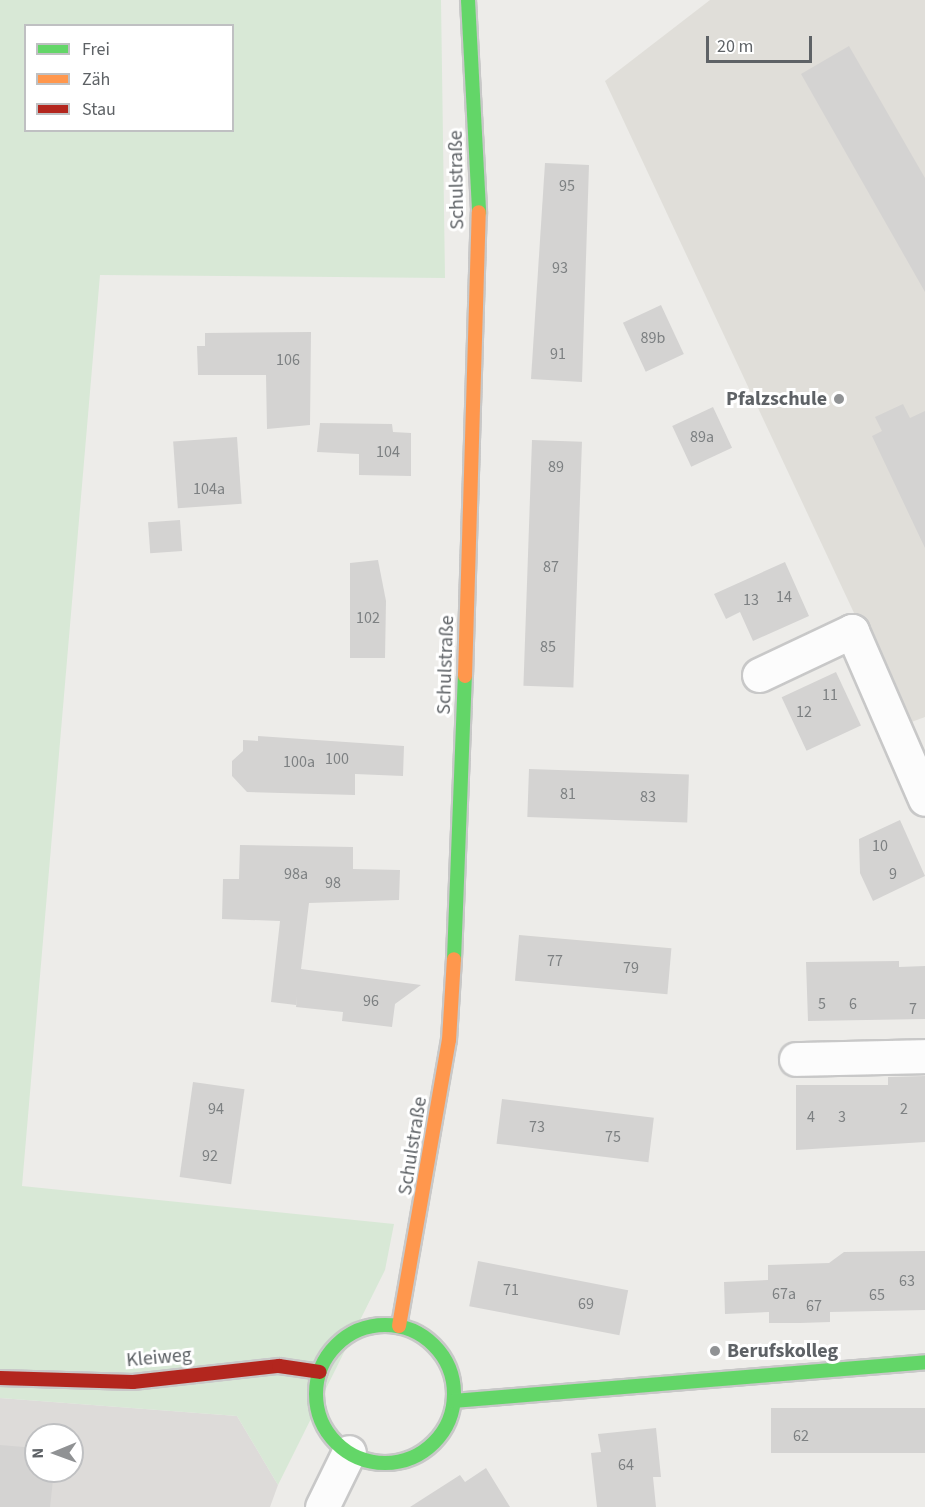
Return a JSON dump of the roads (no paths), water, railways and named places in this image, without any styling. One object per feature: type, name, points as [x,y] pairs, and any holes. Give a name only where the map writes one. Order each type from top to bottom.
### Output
[{"type":"main road","name":"Schulstraße","points":[[399,1326],[449,1040],[458,902],[478,215],[468,0]]},
{"type":"main road","points":[[399,1326],[434,1345],[446,1362],[454,1401],[449,1421],[423,1452],[383,1463],[349,1452],[326,1429],[319,1413],[320,1372],[328,1354],[360,1329],[399,1326]]},
{"type":"main road","points":[[454,1401],[718,1383],[925,1362]]},
{"type":"main road","name":"Kleiweg","points":[[0,1378],[133,1382],[279,1366],[320,1372]]},
{"type":"street","points":[[759,675],[852,631],[925,799]]},
{"type":"street","points":[[796,1059],[925,1056]]},
{"type":"street","points":[[322,1507],[349,1452]]},
{"type":"place","name":"Pfalzschule","points":[[839,399]]},
{"type":"place","name":"Berufskolleg","points":[[715,1351]]}]
